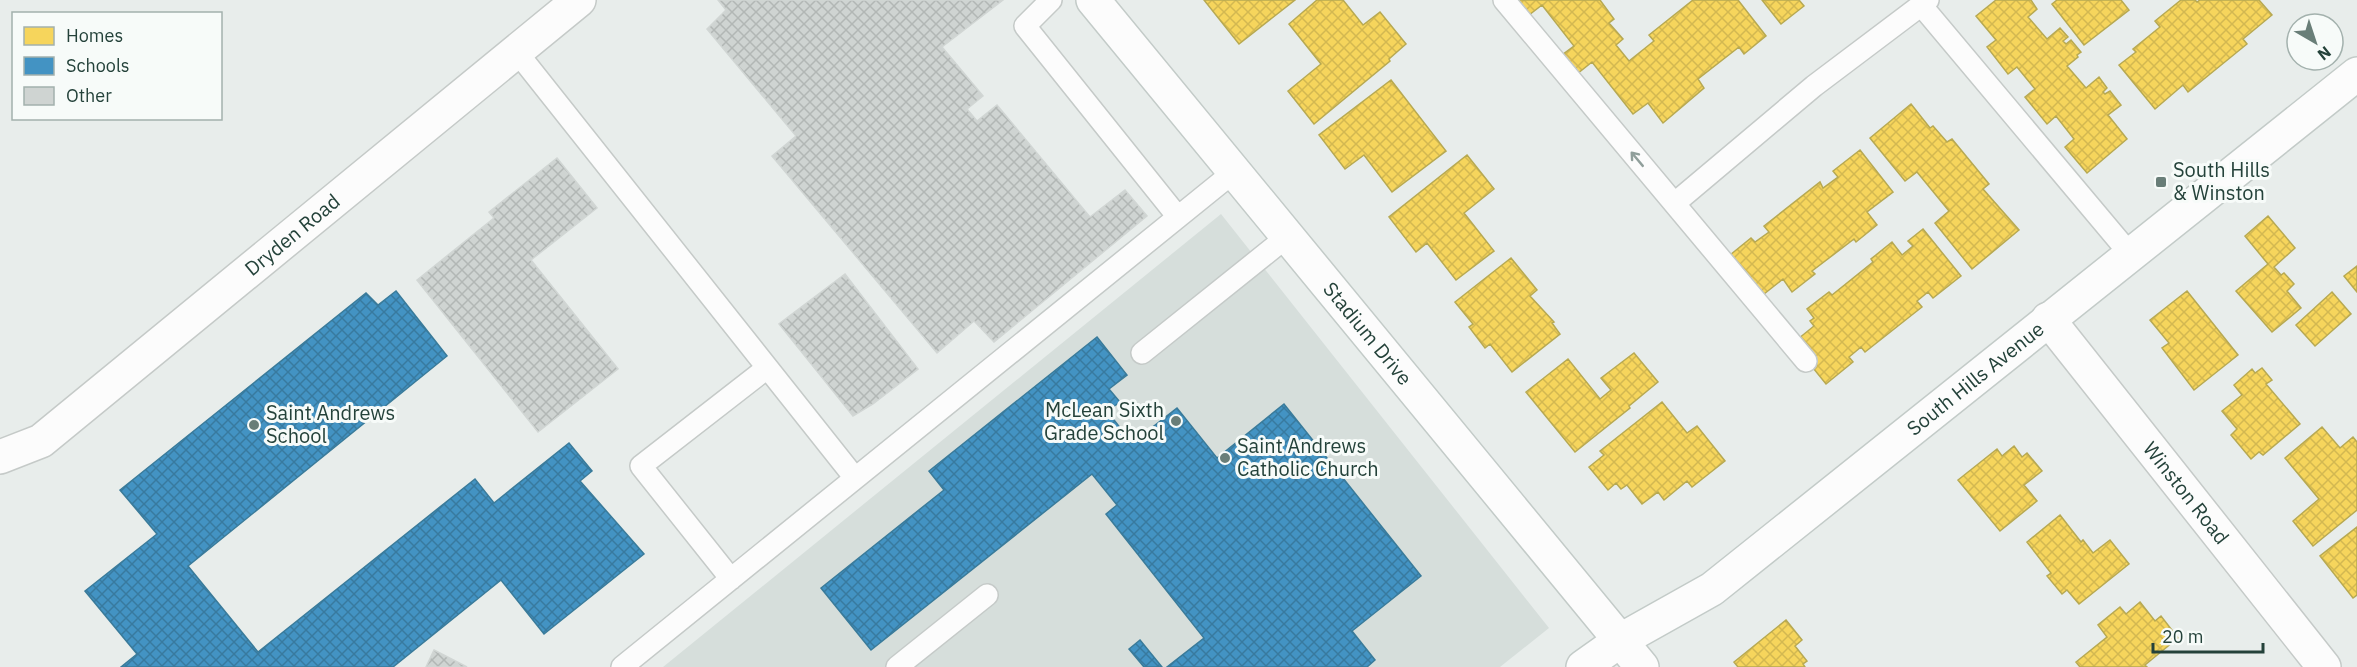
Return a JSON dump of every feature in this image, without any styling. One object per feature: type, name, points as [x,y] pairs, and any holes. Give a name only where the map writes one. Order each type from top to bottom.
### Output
[{"type":"street","name":"Dryden Road","points":[[0,457],[41,441],[579,0]]},
{"type":"street","name":"Stadium Drive","points":[[1093,0],[1642,667]]},
{"type":"street","name":"South Hills Avenue","points":[[1582,667],[1621,640],[1712,589],[2357,74]]},
{"type":"street","name":"Winston Road","points":[[2048,319],[2324,667]]},
{"type":"lane","points":[[1051,0],[1025,26],[1178,217]]},
{"type":"lane","points":[[1504,0],[1806,361]]},
{"type":"lane","points":[[1675,203],[1814,87],[1924,3],[2130,254]]},
{"type":"lane","points":[[516,51],[855,478]]},
{"type":"lane","points":[[622,667],[1235,171]]},
{"type":"lane","points":[[1142,352],[1288,236]]},
{"type":"lane","points":[[731,579],[641,466],[767,368]]},
{"type":"lane","points":[[897,667],[987,595]]},
{"type":"shaded area","name":"McLean Sixth Grade School","points":[[1221,214],[1549,628],[1500,667],[663,667]]},
{"type":"building: Homes","points":[[1204,0],[1295,0],[1239,44]]},
{"type":"building: Homes","points":[[1317,0],[1343,0],[1363,25],[1380,12],[1406,44],[1389,59],[1390,61],[1314,124],[1288,91],[1321,64],[1289,24]]},
{"type":"building: Homes","points":[[1517,0],[1600,0],[1614,19],[1609,23],[1623,39],[1616,45],[1629,61],[1654,41],[1649,35],[1693,0],[1738,0],[1766,36],[1744,54],[1739,47],[1698,79],[1704,88],[1663,123],[1648,103],[1633,114],[1592,62],[1577,74],[1562,55],[1574,46],[1542,5],[1529,15]]},
{"type":"building: Homes","points":[[1762,0],[1799,0],[1804,6],[1781,24]]},
{"type":"building: Homes","points":[[1996,0],[2031,0],[2037,9],[2028,17],[2047,39],[2060,28],[2068,37],[2063,41],[2066,44],[2071,40],[2081,52],[2067,66],[2086,88],[2099,77],[2107,88],[2103,92],[2105,94],[2110,91],[2121,105],[2108,115],[2127,139],[2087,173],[2065,147],[2074,139],[2056,116],[2047,124],[2025,97],[2035,89],[2017,67],[2008,74],[1987,47],[1996,40],[1976,16]]},
{"type":"building: Homes","points":[[2057,0],[2121,0],[2129,10],[2084,45],[2052,4]]},
{"type":"building: Homes","points":[[2181,0],[2197,2],[2200,0],[2259,0],[2272,15],[2243,39],[2247,44],[2188,92],[2183,85],[2155,109],[2119,65],[2136,52],[2133,49],[2160,27],[2155,21]]},
{"type":"building: Homes","points":[[1391,80],[1446,151],[1392,192],[1364,155],[1345,169],[1319,135]]},
{"type":"building: Homes","points":[[1911,104],[1930,128],[1933,126],[1947,142],[1952,139],[1989,184],[1983,189],[2019,230],[1972,269],[1935,223],[1949,211],[1917,172],[1905,181],[1870,138]]},
{"type":"building: Homes","points":[[1860,150],[1893,192],[1867,212],[1877,225],[1856,242],[1854,239],[1812,271],[1815,274],[1792,292],[1783,279],[1764,294],[1730,255],[1751,238],[1755,242],[1769,232],[1764,226],[1820,182],[1823,188],[1838,177],[1833,171]]},
{"type":"building: Homes","points":[[1467,155],[1494,189],[1464,213],[1494,251],[1456,280],[1427,243],[1416,252],[1389,217]]},
{"type":"building: Homes","points":[[2268,216],[2295,248],[2274,267],[2281,275],[2284,273],[2294,284],[2287,291],[2301,308],[2272,332],[2236,291],[2268,264],[2245,236]]},
{"type":"building: Homes","points":[[1923,229],[1961,276],[1933,298],[1928,292],[1917,301],[1922,307],[1865,352],[1861,347],[1849,357],[1853,362],[1826,384],[1793,343],[1814,326],[1810,321],[1814,318],[1807,309],[1829,292],[1832,295],[1873,262],[1871,259],[1892,242],[1902,255],[1913,246],[1908,241]]},
{"type":"building: Homes","points":[[1511,258],[1537,290],[1530,296],[1554,322],[1552,323],[1560,334],[1512,372],[1490,344],[1485,348],[1469,327],[1473,324],[1455,302]]},
{"type":"building: Homes","points":[[2357,266],[2357,292],[2344,276]]},
{"type":"building: Homes","points":[[2187,291],[2238,355],[2194,390],[2162,348],[2169,343],[2150,320]]},
{"type":"building: Homes","points":[[2332,292],[2351,314],[2315,346],[2296,325]]},
{"type":"building: Homes","points":[[1634,353],[1658,382],[1629,406],[1630,408],[1575,452],[1526,392],[1568,359],[1600,399],[1611,390],[1601,378]]},
{"type":"building: Homes","points":[[2262,368],[2272,380],[2266,384],[2300,424],[2263,455],[2259,452],[2251,459],[2231,435],[2237,429],[2222,411],[2242,395],[2234,385],[2252,369],[2255,373]]},
{"type":"building: Homes","points":[[1662,402],[1687,433],[1697,426],[1725,461],[1692,487],[1687,481],[1664,500],[1658,492],[1642,504],[1627,485],[1621,489],[1616,483],[1608,490],[1589,467],[1604,455],[1600,451]]},
{"type":"building: Homes","points":[[2322,427],[2340,448],[2353,437],[2357,442],[2357,510],[2313,546],[2293,521],[2319,499],[2285,458]]},
{"type":"building: Homes","points":[[2014,446],[2022,457],[2027,453],[2042,471],[2024,485],[2037,501],[2000,531],[1958,480],[1997,449],[2002,456]]},
{"type":"building: Homes","points":[[2060,515],[2081,542],[2083,540],[2093,553],[2110,540],[2129,564],[2079,604],[2067,590],[2062,594],[2047,576],[2051,573],[2027,542]]},
{"type":"building: Homes","points":[[2357,527],[2357,595],[2353,598],[2320,556]]},
{"type":"building: Homes","points":[[2140,602],[2155,621],[2161,616],[2178,638],[2145,665],[2147,667],[2080,667],[2076,662],[2107,637],[2098,625],[2120,607],[2126,614]]},
{"type":"building: Homes","points":[[1786,620],[1802,640],[1795,646],[1807,661],[1803,664],[1805,667],[1738,667],[1734,662]]},
{"type":"building: Schools","points":[[396,291],[447,356],[188,566],[258,652],[475,479],[494,503],[569,443],[592,471],[580,481],[644,554],[544,634],[501,580],[393,667],[121,667],[137,654],[85,591],[157,534],[120,490],[366,293],[378,305]]},
{"type":"building: Schools","points":[[1097,337],[1127,375],[1109,389],[1120,402],[1107,411],[1132,443],[1177,408],[1217,458],[1284,404],[1421,576],[1352,631],[1375,660],[1367,667],[1167,667],[1204,638],[1106,514],[1117,505],[1092,474],[871,650],[821,588],[944,490],[929,471]]},
{"type":"building: Schools","points":[[1140,640],[1162,667],[1144,667],[1129,649]]},
{"type":"building: Other","points":[[718,0],[1003,0],[942,47],[983,96],[967,109],[977,121],[997,105],[1090,217],[1125,190],[1147,216],[994,342],[974,321],[937,353],[772,156],[796,136],[707,29],[726,10]]},
{"type":"building: Other","points":[[557,158],[597,208],[531,260],[618,369],[538,432],[417,280],[494,218],[489,212]]},
{"type":"building: Other","points":[[845,274],[918,369],[873,404],[853,416],[779,324]]},
{"type":"building: Other","points":[[434,650],[467,667],[426,667]]},
{"type":"place","name":"South Hills & Winston","points":[[2161,182]]},
{"type":"place","name":"McLean Sixth Grade School","points":[[1176,421]]},
{"type":"place","name":"Saint Andrews School","points":[[254,425]]},
{"type":"place","name":"Saint Andrews Catholic Church","points":[[1225,458]]}]
